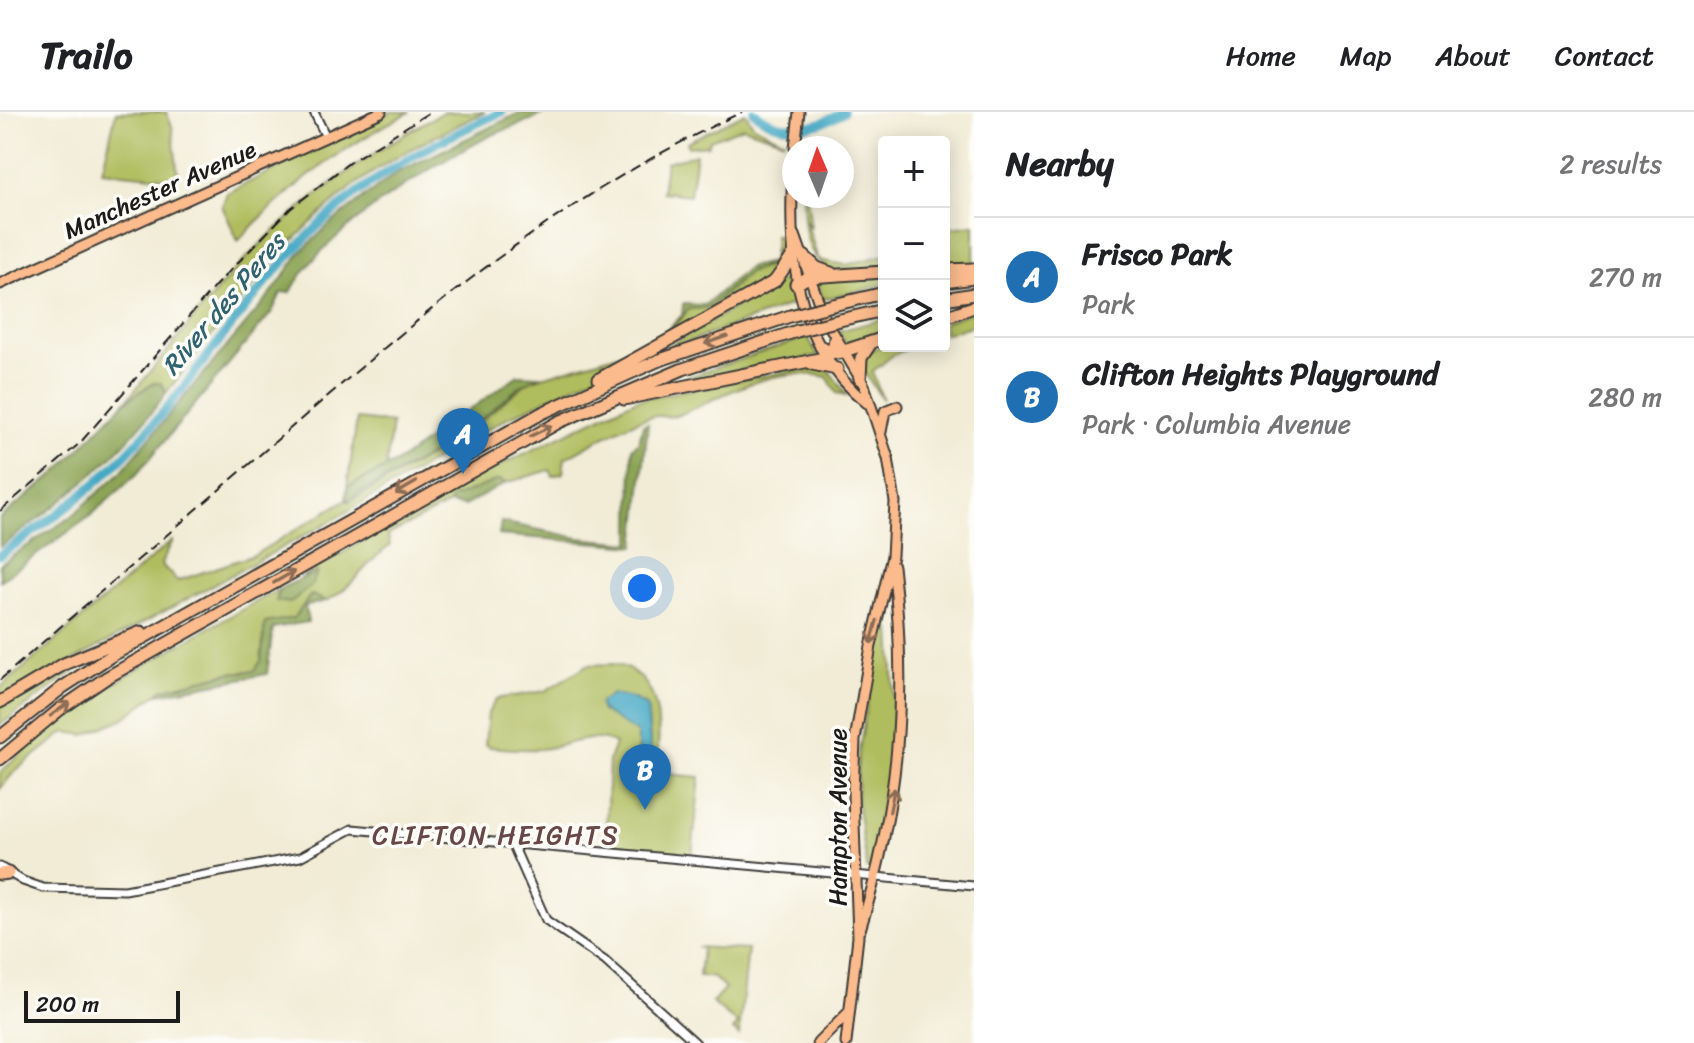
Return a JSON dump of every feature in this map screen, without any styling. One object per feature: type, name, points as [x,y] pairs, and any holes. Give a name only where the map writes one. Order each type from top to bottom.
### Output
[{"type":"highway","points":[[0,737],[63,687],[171,621],[567,401],[609,373],[775,281],[798,257],[822,271],[848,274]]},
{"type":"highway","points":[[950,270],[974,269]]},
{"type":"highway","points":[[775,281],[878,272]]},
{"type":"highway","points":[[950,281],[974,278]]},
{"type":"highway","points":[[567,401],[684,351],[790,316],[878,294]]},
{"type":"highway","points":[[950,298],[974,294]]},
{"type":"highway","points":[[950,315],[974,307]]},
{"type":"highway","points":[[0,759],[59,710],[106,678],[574,415],[683,369],[797,331],[878,311]]},
{"type":"highway","points":[[831,352],[835,338]]},
{"type":"highway","points":[[574,415],[655,390],[799,363],[878,340]]},
{"type":"highway","points":[[860,379],[861,358],[871,343]]},
{"type":"highway","points":[[799,363],[837,369]]},
{"type":"highway","points":[[0,702],[64,664],[171,621]]},
{"type":"main road","name":"Manchester Avenue","points":[[0,284],[381,112]]},
{"type":"main road","points":[[796,136],[799,112]]},
{"type":"main road","name":"Hampton Avenue","points":[[795,208],[802,280],[837,369],[867,403]]},
{"type":"main road","name":"Hampton Avenue","points":[[802,280],[835,338]]},
{"type":"main road","name":"Hampton Avenue","points":[[831,352],[860,379],[881,432],[895,500],[892,556],[900,624],[902,710],[897,774],[858,937]]},
{"type":"main road","points":[[881,432],[885,411],[897,406]]},
{"type":"main road","name":"Hampton Avenue","points":[[846,1043],[858,937],[853,794],[855,740],[871,646],[892,556]]},
{"type":"main road","points":[[818,1043],[849,1012]]},
{"type":"street","points":[[314,112],[326,137]]},
{"type":"street","points":[[3,871],[33,885],[54,890],[125,890],[300,857],[352,829],[974,886]]},
{"type":"street","points":[[512,843],[543,916],[552,927],[605,961],[696,1043]]},
{"type":"green space","points":[[116,112],[166,112],[172,126],[178,175],[173,178],[102,171]]},
{"type":"green space","points":[[391,112],[410,112],[318,169],[277,202],[238,241],[222,206],[227,193]]},
{"type":"green space","points":[[443,112],[485,112],[394,159],[338,199],[259,278],[166,393],[164,387],[144,389],[124,403],[226,280],[274,231],[355,166]]},
{"type":"green space","points":[[521,112],[546,112],[461,151],[405,185],[349,226],[305,270],[291,292],[281,293],[272,312],[137,474],[89,517],[0,581],[0,564],[72,516],[120,473],[271,294],[300,253],[331,223],[396,173]]},
{"type":"green space","points":[[745,113],[754,126],[782,140],[743,127],[710,140],[708,145],[688,147],[687,142]]},
{"type":"green space","points":[[696,154],[690,195],[662,192],[666,162]]},
{"type":"green space","points":[[804,208],[808,208],[811,228],[806,220],[818,260],[846,265],[878,257],[878,269],[827,270],[819,262],[813,254],[805,226]]},
{"type":"green space","points":[[974,225],[974,265],[950,267],[950,228]]},
{"type":"green space","points":[[775,235],[785,239],[781,266],[776,274],[729,304],[629,360],[507,418],[326,524],[0,700],[0,688],[173,540],[161,564],[177,581],[254,555],[345,500],[350,502],[456,441],[529,381],[655,343],[689,308],[708,308],[750,272],[774,265]]},
{"type":"green space","points":[[774,248],[774,264],[750,272],[708,308],[689,309],[682,317],[683,304],[705,305],[749,267],[772,262]]},
{"type":"green space","points":[[878,276],[878,286],[823,299],[816,279]]},
{"type":"green space","points":[[785,280],[794,304],[656,353],[780,281]]},
{"type":"green space","points":[[974,311],[974,325],[950,332],[950,320]]},
{"type":"green space","points":[[679,320],[662,339],[647,346],[638,346],[656,340]]},
{"type":"green space","points":[[878,321],[878,336],[848,347],[838,331]]},
{"type":"green space","points":[[808,337],[818,356],[667,384]]},
{"type":"green space","points":[[878,347],[878,352],[900,352],[872,372],[883,400],[864,372],[866,354]]},
{"type":"green space","points":[[810,367],[829,371],[847,395],[837,393],[827,377],[808,374],[769,378],[679,415],[653,416],[630,424],[565,458],[563,473],[553,476],[550,470],[506,483],[498,480],[452,498],[449,504],[388,535],[390,546],[336,595],[326,601],[311,595],[294,618],[265,623],[261,661],[254,671],[229,673],[162,690],[123,719],[85,735],[65,732],[15,771],[0,789],[0,773],[31,744],[99,694],[281,588],[276,596],[308,574],[302,576],[468,481],[635,400]]},
{"type":"green space","points":[[518,375],[540,376],[519,387],[456,441],[346,501],[347,487],[396,463]]},
{"type":"green space","points":[[153,383],[161,383],[166,393],[130,438],[90,477],[0,547],[0,518],[55,474],[124,403]]},
{"type":"green space","points":[[357,419],[392,423],[386,468],[347,487]]},
{"type":"green space","points":[[648,423],[635,546],[499,535],[501,522],[579,538],[631,543],[632,448],[639,442],[643,425]]},
{"type":"green space","points":[[498,480],[506,483],[464,506],[449,504],[452,498]]},
{"type":"green space","points":[[317,572],[312,585],[290,603],[276,601],[281,588]]},
{"type":"green space","points":[[311,595],[326,601],[305,606],[308,622],[273,628],[267,674],[159,694],[162,690],[229,673],[254,671],[261,661],[265,623],[294,618]]},
{"type":"green space","points":[[881,625],[891,629],[894,690],[892,750],[879,840],[871,869],[867,869],[857,800],[858,757]]},
{"type":"green space","points":[[101,652],[0,725],[0,706],[39,680]]},
{"type":"green space","points":[[614,664],[631,670],[643,680],[651,693],[658,724],[656,773],[700,777],[692,856],[605,848],[609,760],[615,744],[588,739],[550,748],[528,749],[490,747],[485,744],[488,713],[496,699],[545,691],[587,665]]},
{"type":"green space","points":[[697,947],[748,950],[739,1035],[733,1030],[738,1024],[712,1003],[725,989],[714,978],[699,976],[702,948]]},
{"type":"water","points":[[612,694],[632,698],[647,706],[651,751],[648,755],[639,753],[637,733],[602,711],[599,703]]},
{"type":"waterway","name":"River des Peres","points":[[0,555],[74,501],[115,465],[170,404],[273,274],[330,215],[412,157],[502,112]]},
{"type":"waterway","name":"River des Peres","points":[[754,112],[775,124],[798,127],[821,123],[843,112]]},
{"type":"railway","points":[[0,511],[80,443],[216,285],[290,209],[350,162],[430,112]]},
{"type":"railway","points":[[0,680],[382,350],[493,262],[611,182],[742,112]]},
{"type":"place","name":"Frisco Park","points":[[463,474]]},
{"type":"place","name":"Clifton Heights Playground","points":[[645,810]]},
{"type":"district","name":"CLIFTON HEIGHTS","points":[[496,835]]}]
